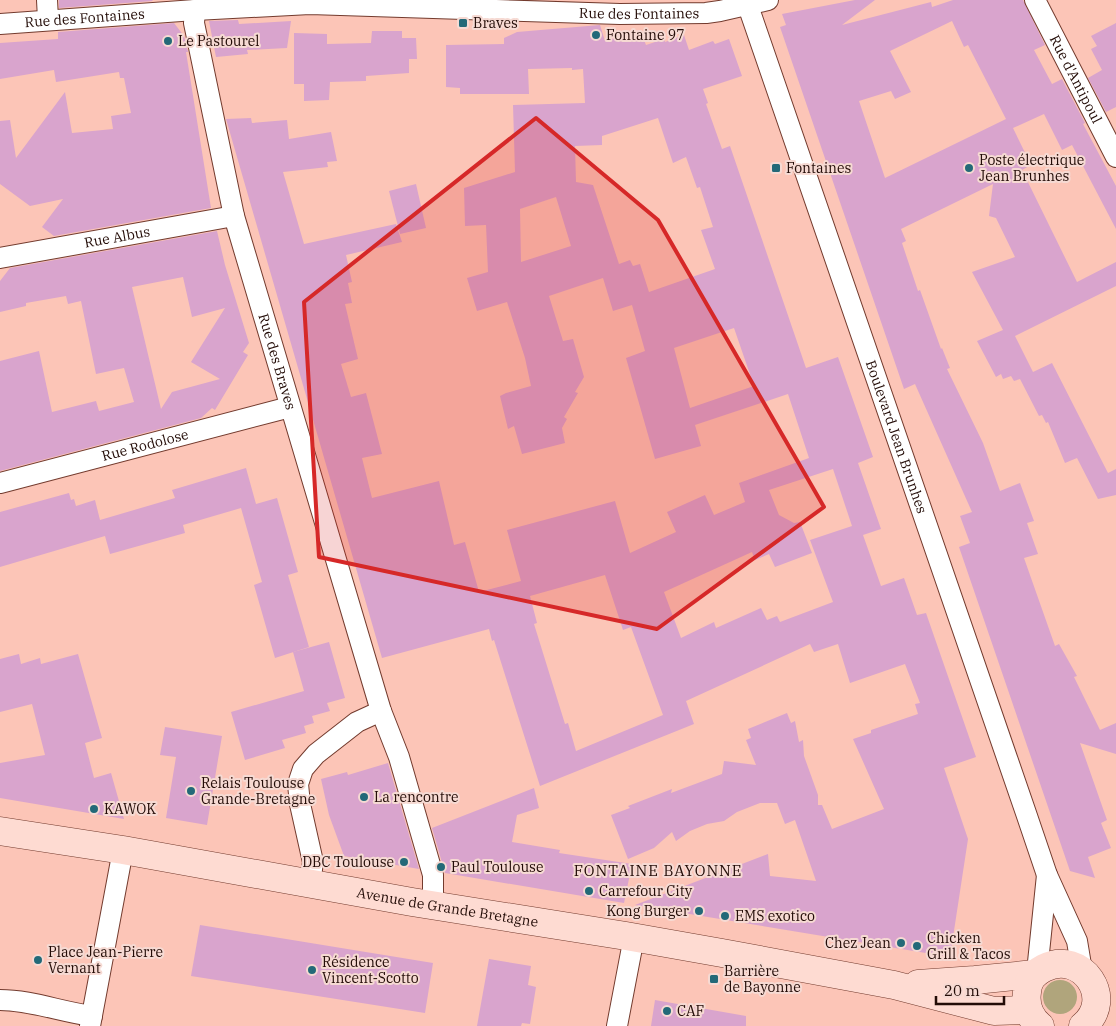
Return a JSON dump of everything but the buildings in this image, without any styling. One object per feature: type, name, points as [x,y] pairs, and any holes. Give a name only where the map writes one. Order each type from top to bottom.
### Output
[{"type":"main road","name":"Avenue de Grande Bretagne","points":[[0,831],[123,850],[433,906],[634,937],[894,985],[1034,1021]]},
{"type":"main road","points":[[1034,1021],[1026,998],[1028,982],[1036,973],[1049,966],[1061,964],[1072,966],[1116,992]]},
{"type":"main road","name":"Avenue de Grande Bretagne","points":[[894,985],[975,980],[1036,973]]},
{"type":"main road","points":[[1086,974],[1094,987],[1096,997],[1095,1007],[1087,1025]]},
{"type":"street","name":"Rue des Fontaines","points":[[0,24],[48,10],[195,10],[318,4],[629,14],[706,13],[720,11],[747,2],[768,0]]},
{"type":"street","name":"Rue d'Antipoul","points":[[1036,0],[1116,156]]},
{"type":"street","name":"Boulevard Jean Brunhes","points":[[747,2],[1021,797],[1046,875],[1077,941],[1086,974]]},
{"type":"street","name":"Rue des Braves","points":[[195,10],[194,23],[234,216],[381,711],[400,757],[433,875],[433,906]]},
{"type":"street","name":"Rue Albus","points":[[0,258],[234,216]]},
{"type":"street","name":"Rue Rodolose","points":[[0,483],[290,406]]},
{"type":"street","points":[[310,884],[313,862],[300,804],[298,784],[303,769],[316,754],[357,722],[381,711]]},
{"type":"street","points":[[0,1000],[14,1000],[91,1021],[123,850]]},
{"type":"street","name":"Boulevard Jean Brunhes","points":[[1036,973],[1046,875]]},
{"type":"street","points":[[617,1026],[634,937]]},
{"type":"highlighted area","points":[[536,118],[658,220],[824,507],[657,629],[319,557],[304,302]]},
{"type":"shaded area","points":[[1060,980],[1067,981],[1072,985],[1076,990],[1076,1004],[1072,1009],[1067,1013],[1060,1014],[1053,1013],[1048,1009],[1044,1004],[1043,997],[1044,990],[1048,985],[1053,981]]},
{"type":"place","name":"Braves","points":[[463,23]]},
{"type":"place","name":"Fontaine 97","points":[[596,35]]},
{"type":"place","name":"Le Pastourel","points":[[168,41]]},
{"type":"place","name":"Fontaines","points":[[776,168]]},
{"type":"place","name":"Poste électrique Jean Brunhes","points":[[969,168]]},
{"type":"place","name":"Relais Toulouse Grande-Bretagne","points":[[191,791]]},
{"type":"place","name":"La rencontre","points":[[364,797]]},
{"type":"place","name":"KAWOK","points":[[94,809]]},
{"type":"place","name":"DBC Toulouse","points":[[404,862]]},
{"type":"place","name":"Paul Toulouse","points":[[441,867]]},
{"type":"place","name":"Carrefour City","points":[[589,891]]},
{"type":"place","name":"Kong Burger","points":[[699,911]]},
{"type":"place","name":"EMS exotico","points":[[725,916]]},
{"type":"place","name":"Chez Jean","points":[[901,943]]},
{"type":"place","name":"Chicken Grill & Tacos","points":[[917,946]]},
{"type":"place","name":"Place Jean-Pierre Vernant","points":[[38,960]]},
{"type":"place","name":"Résidence Vincent-Scotto","points":[[312,970]]},
{"type":"place","name":"Barrière de Bayonne","points":[[714,979]]},
{"type":"place","name":"CAF","points":[[667,1011]]},
{"type":"district","name":"FONTAINE BAYONNE","points":[[658,870]]}]
